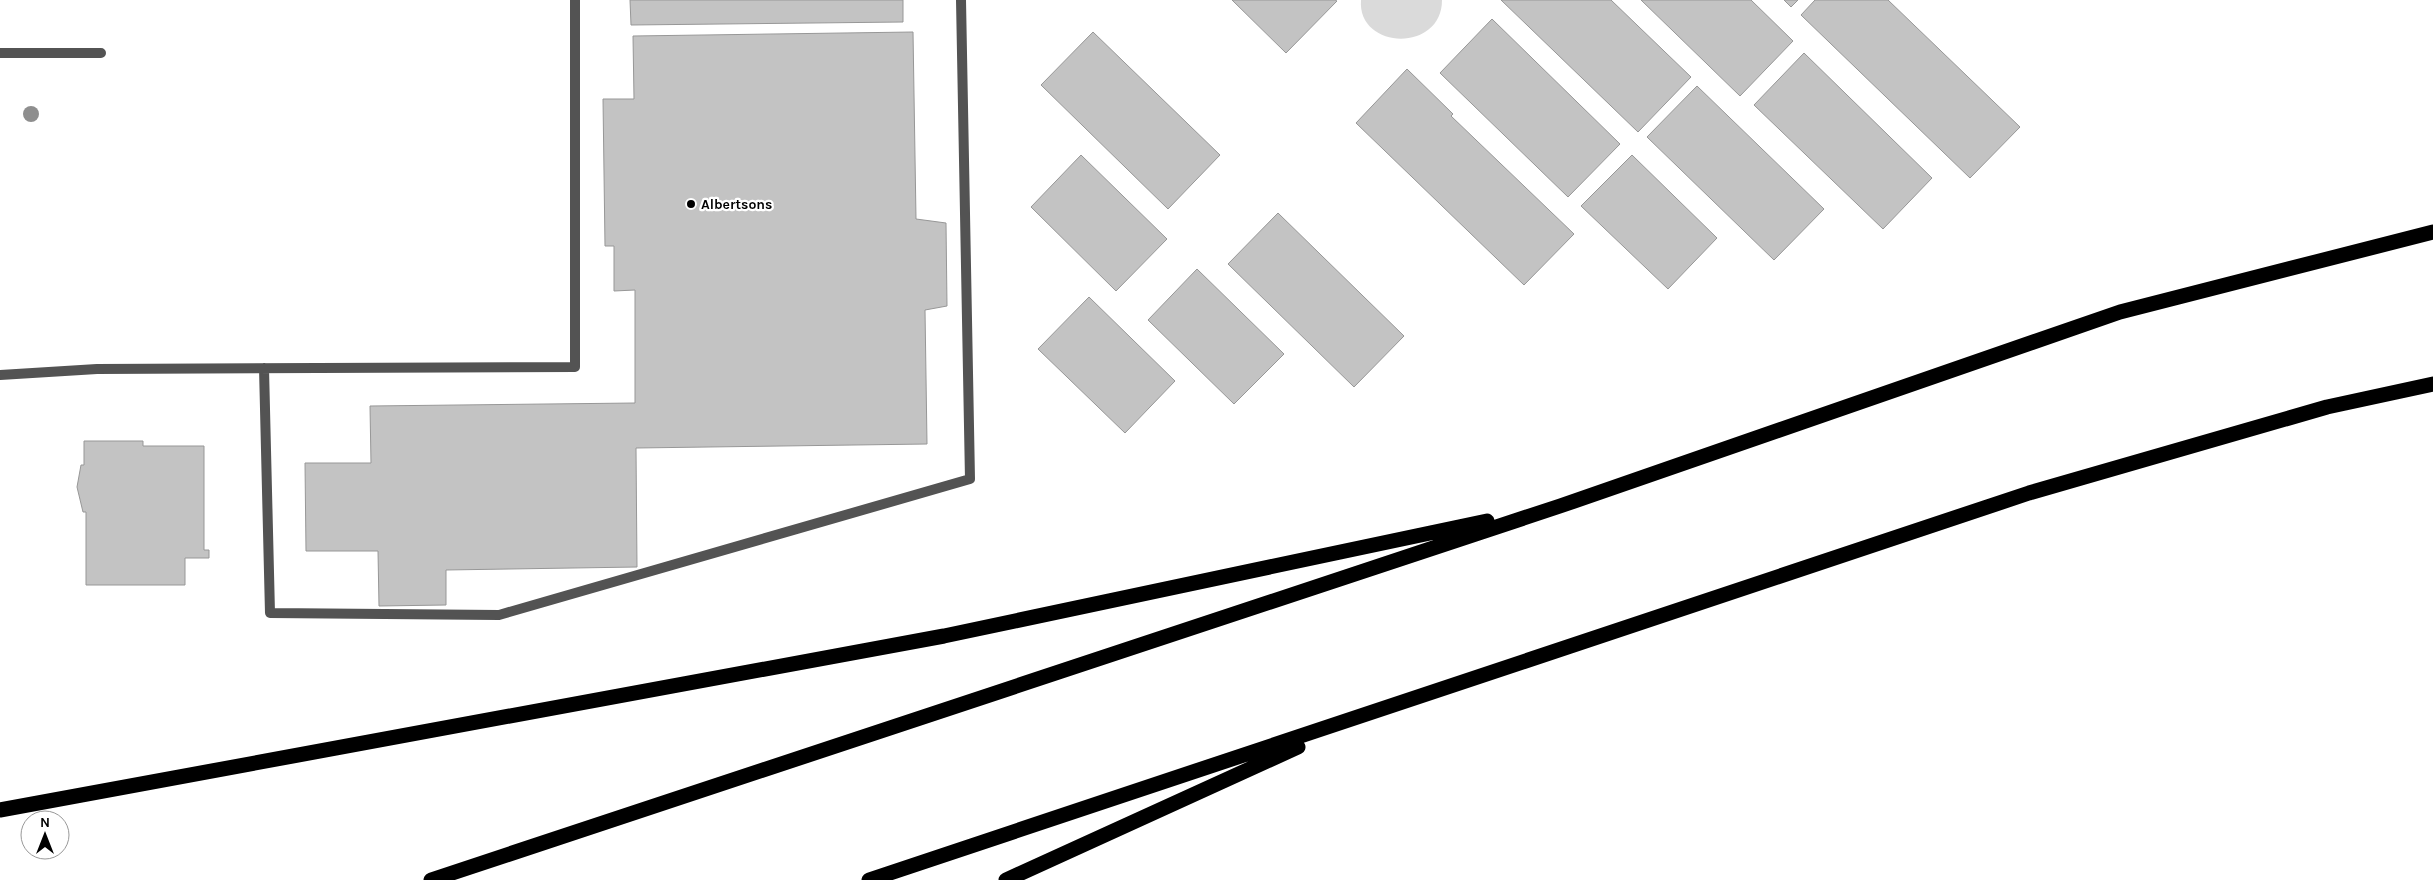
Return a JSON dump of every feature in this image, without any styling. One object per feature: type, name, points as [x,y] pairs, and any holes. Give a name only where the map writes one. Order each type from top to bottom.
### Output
[{"type":"highway","points":[[430,880],[1560,506],[2120,312],[2433,232]]},
{"type":"highway","points":[[869,880],[2029,493],[2327,407],[2433,384]]},
{"type":"highway","points":[[0,810],[944,636],[1560,506]]},
{"type":"highway","points":[[1006,880],[1367,715]]},
{"type":"lane","points":[[0,375],[97,369],[575,367],[575,0]]},
{"type":"lane","points":[[264,368],[270,613],[499,615],[970,479],[961,0]]},
{"type":"lane","points":[[0,53],[101,53]]},
{"type":"shaded area","points":[[1361,0],[1442,0],[1438,17],[1429,29],[1415,36],[1400,39],[1385,36],[1372,29],[1363,17]]},
{"type":"building","points":[[630,0],[903,0],[903,22],[631,25]]},
{"type":"building","points":[[1232,0],[1335,0],[1337,1],[1286,53]]},
{"type":"building","points":[[1501,0],[1611,0],[1691,77],[1638,132]]},
{"type":"building","points":[[1641,0],[1751,0],[1793,41],[1740,96]]},
{"type":"building","points":[[1784,0],[1798,0],[1791,7]]},
{"type":"building","points":[[1815,0],[1888,0],[2020,127],[1970,178],[1801,15]]},
{"type":"building","points":[[1492,19],[1620,144],[1568,197],[1440,73]]},
{"type":"building","points":[[913,32],[916,219],[946,223],[947,306],[925,310],[927,444],[636,448],[637,567],[446,570],[446,605],[379,606],[378,551],[306,551],[305,463],[371,463],[370,406],[635,403],[635,290],[614,291],[614,246],[605,246],[603,99],[634,99],[633,36]]},
{"type":"building","points":[[1093,32],[1220,155],[1168,209],[1041,85]]},
{"type":"building","points":[[1804,53],[1932,178],[1883,229],[1754,105]]},
{"type":"building","points":[[1407,69],[1453,114],[1451,116],[1574,234],[1524,285],[1356,123]]},
{"type":"building","points":[[1697,86],[1824,209],[1774,260],[1647,137]]},
{"type":"building","points":[[1081,155],[1167,239],[1116,291],[1031,207]]},
{"type":"building","points":[[1632,155],[1717,238],[1668,289],[1581,206]]},
{"type":"building","points":[[1278,213],[1404,336],[1354,387],[1228,264]]},
{"type":"building","points":[[1197,269],[1284,354],[1234,404],[1148,320]]},
{"type":"building","points":[[1089,297],[1175,381],[1125,433],[1038,349]]},
{"type":"building","points":[[84,441],[143,441],[143,446],[204,446],[204,550],[209,550],[209,558],[185,558],[185,585],[86,585],[86,512],[83,512],[77,487],[81,465],[84,465]]},
{"type":"place","name":"Albertsons","points":[[691,204]]}]
